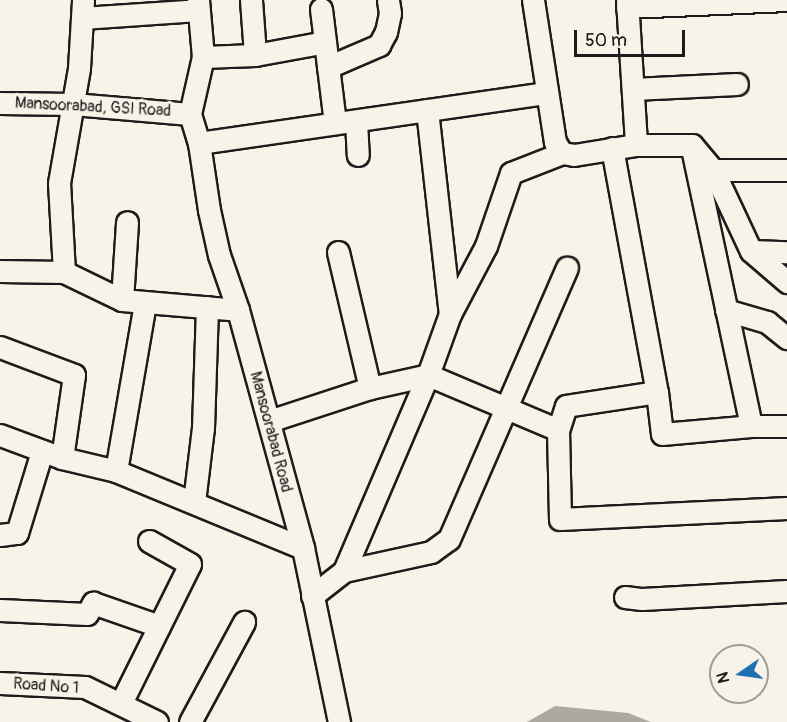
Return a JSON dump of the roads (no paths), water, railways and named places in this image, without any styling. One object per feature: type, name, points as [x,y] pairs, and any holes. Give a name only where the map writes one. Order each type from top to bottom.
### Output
[{"type":"street","points":[[251,0],[255,55]]},
{"type":"street","points":[[328,67],[379,45],[386,32],[390,14],[388,0]]},
{"type":"street","points":[[533,0],[555,142],[562,153]]},
{"type":"street","points":[[636,145],[627,4],[785,0]]},
{"type":"street","points":[[64,272],[58,183],[79,68],[83,9],[198,5],[203,57],[190,114]]},
{"type":"street","points":[[321,9],[335,123]]},
{"type":"street","points":[[203,57],[255,55],[325,42]]},
{"type":"street","points":[[633,89],[737,84]]},
{"type":"street","points":[[199,143],[546,93]]},
{"type":"street","name":"Mansoorabad, GSI Road","points":[[0,103],[73,104],[190,114],[199,143]]},
{"type":"street","points":[[427,110],[450,314]]},
{"type":"street","points":[[356,121],[358,155]]},
{"type":"street","name":"Mansoorabad Road","points":[[199,143],[209,210],[219,255],[238,309],[303,548],[339,722]]},
{"type":"street","points":[[344,571],[428,375],[450,314],[486,246],[511,173],[562,153],[574,155],[636,145],[692,146],[713,170],[751,251],[787,282]]},
{"type":"street","points":[[692,146],[751,426]]},
{"type":"street","points":[[612,148],[657,392],[662,434],[751,426],[787,426]]},
{"type":"street","points":[[713,170],[787,170]]},
{"type":"street","points":[[122,300],[127,222]]},
{"type":"street","points":[[751,251],[787,252]]},
{"type":"street","points":[[338,252],[370,388]]},
{"type":"street","points":[[312,596],[344,571],[431,552],[449,539],[567,267]]},
{"type":"street","points":[[0,271],[64,272],[122,300],[238,309]]},
{"type":"street","points":[[116,471],[145,303]]},
{"type":"street","points":[[195,502],[202,428],[207,307]]},
{"type":"street","points":[[726,310],[767,322],[787,338]]},
{"type":"street","points":[[0,347],[74,375],[62,458]]},
{"type":"street","points":[[268,421],[370,388],[428,375],[558,430]]},
{"type":"street","points":[[657,392],[566,406],[558,430],[553,527],[787,508]]},
{"type":"street","points":[[0,435],[62,458],[116,471],[303,548]]},
{"type":"street","points":[[0,535],[17,533],[42,451]]},
{"type":"street","points":[[121,703],[190,564],[149,541]]},
{"type":"street","points":[[625,597],[642,599],[787,591]]},
{"type":"street","points":[[0,610],[87,614],[93,603],[159,626]]},
{"type":"street","points":[[190,722],[244,622]]},
{"type":"street","name":"Road No 1","points":[[0,683],[85,687],[151,720]]}]
